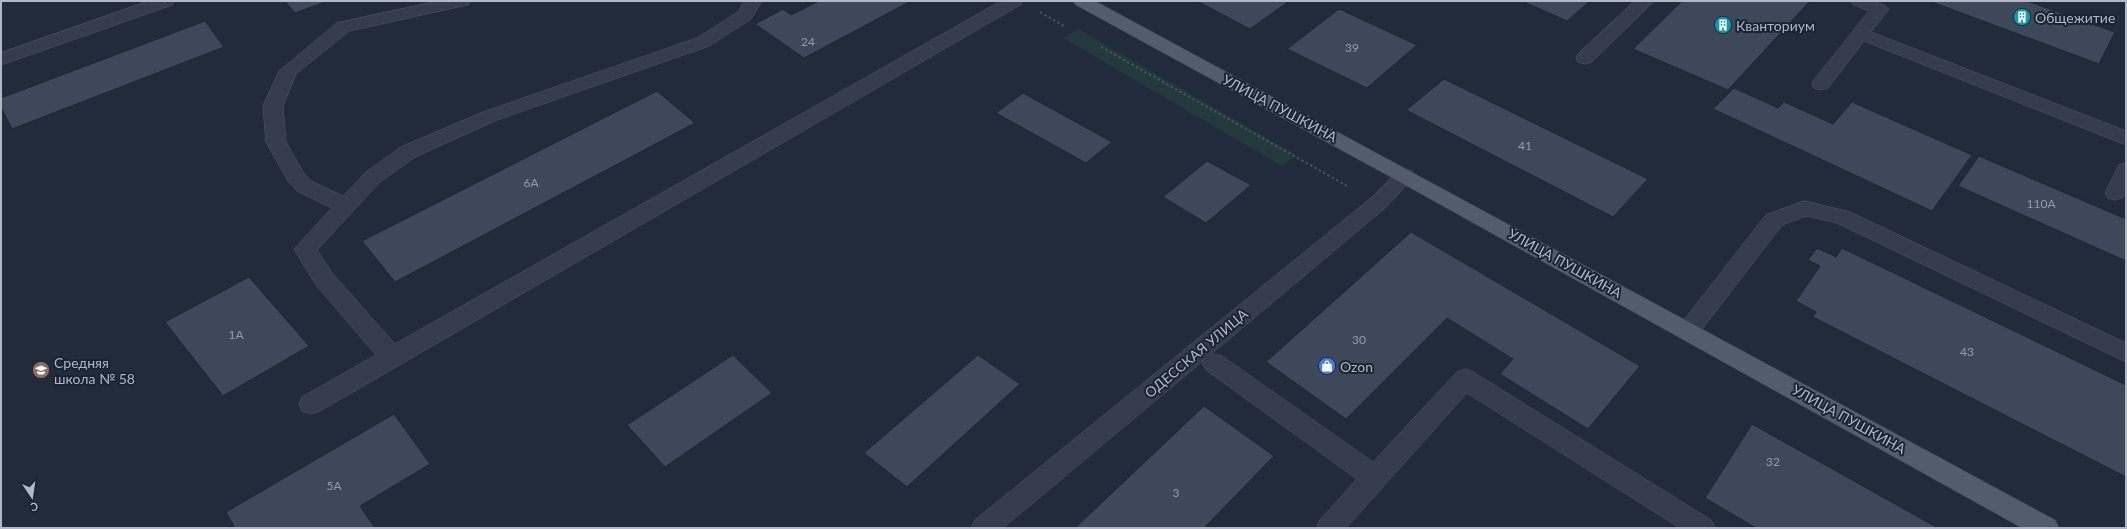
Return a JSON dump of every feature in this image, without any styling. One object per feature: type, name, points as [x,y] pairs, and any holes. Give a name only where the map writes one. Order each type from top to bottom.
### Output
[{"type":"main road","name":"УЛИЦА ПУШКИНА","points":[[1082,1],[1405,176],[2046,528]]},
{"type":"street","points":[[1,59],[166,1]]},
{"type":"street","points":[[346,206],[304,186],[295,176],[276,142],[273,106],[288,71],[343,27],[462,1]]},
{"type":"street","points":[[392,357],[324,279],[305,249],[373,178],[408,152],[490,116],[703,42],[745,14],[753,1]]},
{"type":"street","points":[[311,404],[1014,1]]},
{"type":"street","points":[[1585,58],[1645,1]]},
{"type":"street","points":[[1821,84],[1880,9],[1860,1]]},
{"type":"street","points":[[1860,34],[2126,138]]},
{"type":"street","points":[[2115,193],[2126,170]]},
{"type":"street","name":"ОДЕССКАЯ УЛИЦА","points":[[984,528],[1378,203],[1405,176]]},
{"type":"street","points":[[1688,331],[1774,220],[1806,208],[1843,217],[2126,353]]},
{"type":"street","points":[[1214,363],[1374,477]]},
{"type":"street","points":[[1328,528],[1465,379],[1702,528]]},
{"type":"path","points":[[1034,9],[1068,28]]},
{"type":"path","points":[[1096,44],[1378,203]]},
{"type":"green space","points":[[1078,29],[1296,155],[1282,166],[1063,38]]},
{"type":"building","points":[[285,1],[328,1],[295,13]]},
{"type":"building","points":[[819,1],[911,1],[804,58],[755,24],[783,9],[791,15]]},
{"type":"building","points":[[1197,1],[1286,1],[1288,2],[1250,29]]},
{"type":"building","points":[[1522,1],[1590,1],[1567,21]]},
{"type":"building","name":"Кванториум","points":[[1682,1],[1810,1],[1728,90],[1633,49]]},
{"type":"building","name":"Общежитие","points":[[1929,1],[2027,1],[2115,32],[2099,64]]},
{"type":"building","points":[[1339,9],[1417,45],[1367,88],[1287,49]]},
{"type":"building","points":[[205,21],[224,47],[12,129],[1,107],[1,98]]},
{"type":"building","points":[[1444,79],[1648,179],[1613,217],[1406,110]]},
{"type":"building","points":[[1734,88],[1778,108],[1784,102],[1833,124],[1852,102],[1972,155],[1932,211],[1713,109]]},
{"type":"building","points":[[657,91],[695,123],[395,282],[362,241]]},
{"type":"building","points":[[1023,93],[1112,142],[1086,163],[996,113]]},
{"type":"building","points":[[1979,156],[2126,219],[2126,261],[1958,186]]},
{"type":"building","points":[[1207,161],[1251,185],[1206,223],[1163,197]]},
{"type":"building","points":[[1411,232],[1640,366],[1588,429],[1500,374],[1513,359],[1447,318],[1346,419],[1266,362]]},
{"type":"building","points":[[1817,248],[1836,257],[1842,248],[2126,385],[2126,477],[1813,317],[1816,312],[1796,301],[1820,266],[1808,260]]},
{"type":"building","points":[[249,277],[309,346],[223,396],[165,322]]},
{"type":"building","points":[[733,355],[772,393],[665,467],[627,425]]},
{"type":"building","points":[[978,355],[1020,384],[907,487],[864,453]]},
{"type":"building","points":[[1204,406],[1274,456],[1204,528],[1075,528]]},
{"type":"building","points":[[394,414],[430,464],[360,506],[375,528],[235,528],[226,512]]},
{"type":"building","points":[[1752,424],[1938,528],[1756,528],[1705,498]]},
{"type":"place","name":"Общежитие","points":[[2022,17]]},
{"type":"place","name":"Кванториум","points":[[1723,25]]},
{"type":"place","name":"Ozon","points":[[1327,366]]},
{"type":"place","name":"Средняя школа № 58","points":[[41,370]]}]
